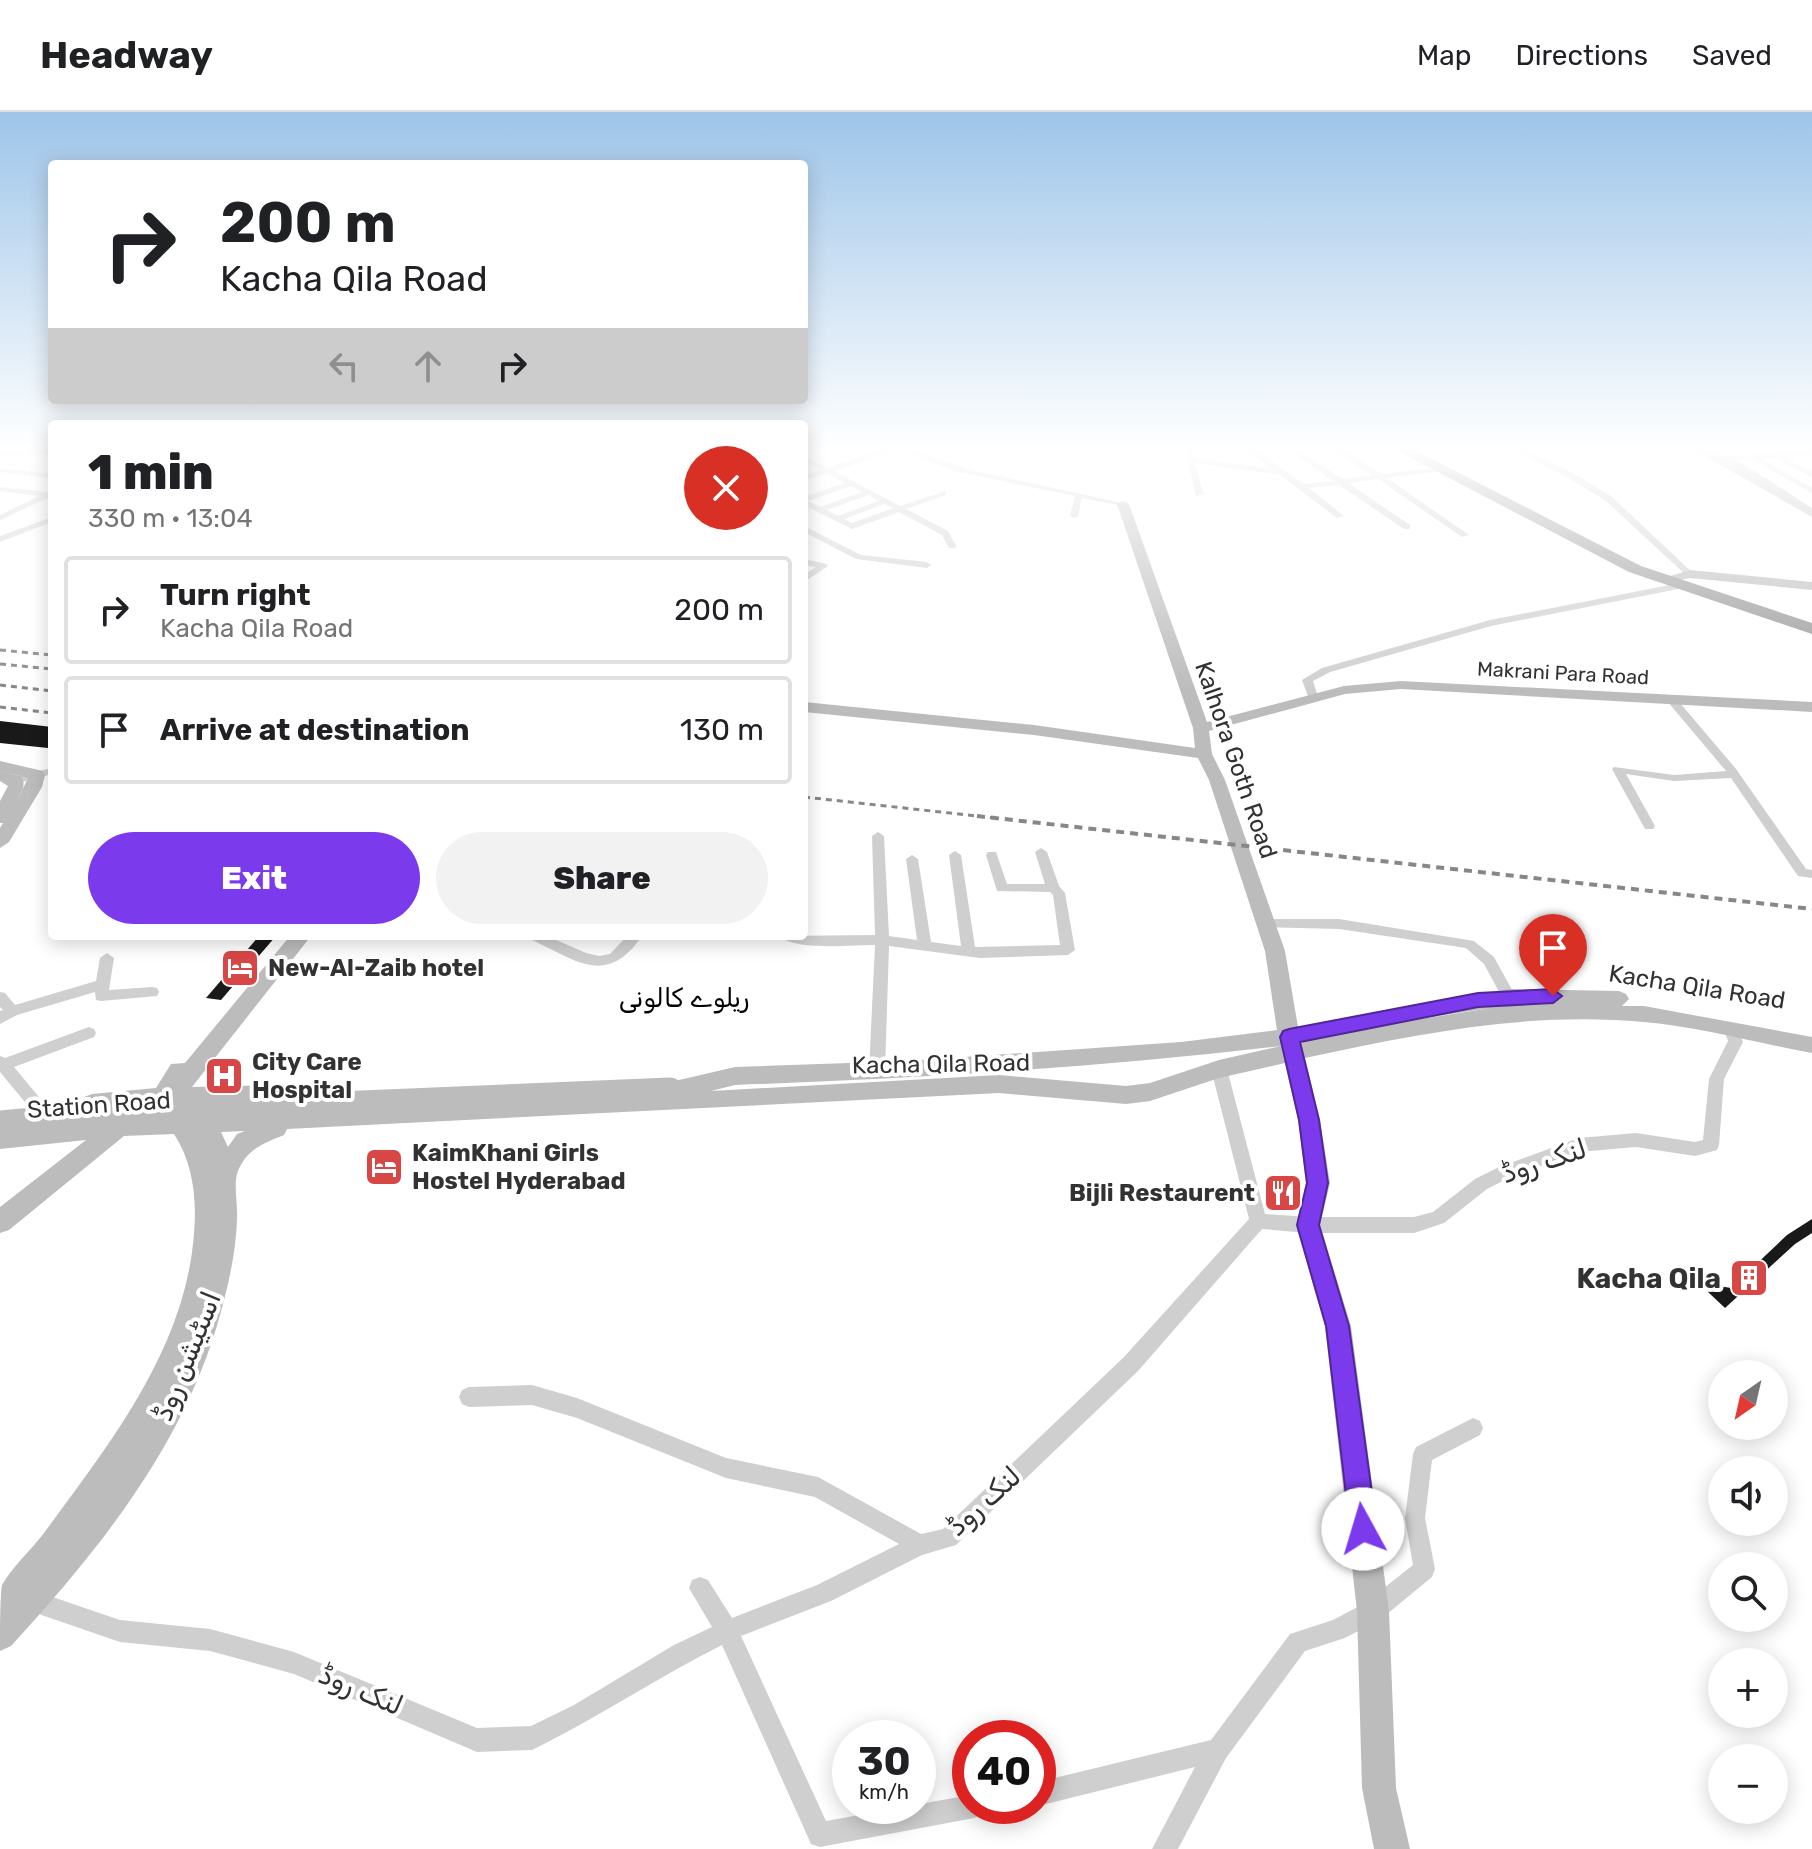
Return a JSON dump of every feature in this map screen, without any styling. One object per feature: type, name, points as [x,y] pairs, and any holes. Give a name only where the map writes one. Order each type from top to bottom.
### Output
[{"type":"highway","points":[[1556,528],[1600,553],[1812,623]]},
{"type":"highway","points":[[1681,579],[1812,629]]},
{"type":"street","points":[[0,539],[27,528]]},
{"type":"street","points":[[936,528],[945,533],[952,546]]},
{"type":"street","name":"Kalhora Goth Road","points":[[1131,528],[1201,728],[1204,754],[1217,780],[1275,951],[1309,1120],[1318,1183],[1308,1225]]},
{"type":"street","points":[[1455,528],[1465,535]]},
{"type":"street","points":[[1635,528],[1681,579]]},
{"type":"street","points":[[808,531],[859,557],[927,565]]},
{"type":"street","points":[[808,563],[824,566],[808,576]]},
{"type":"street","points":[[1313,697],[1307,680],[1326,670],[1490,623],[1681,579],[1812,586]]},
{"type":"street","name":"Makrani Para Road","points":[[1201,728],[1344,690],[1401,685],[1812,707]]},
{"type":"street","points":[[1671,699],[1734,774],[1802,873],[1812,874]]},
{"type":"street","points":[[808,707],[1034,730],[1204,754]]},
{"type":"street","points":[[0,766],[44,773]]},
{"type":"street","points":[[1649,826],[1618,769],[1674,778],[1734,774]]},
{"type":"street","points":[[0,818],[14,793],[8,778],[44,773]]},
{"type":"street","points":[[0,842],[44,773]]},
{"type":"street","points":[[877,1071],[882,940],[878,836]]},
{"type":"street","points":[[808,940],[882,940],[969,951],[1068,950],[1059,893],[1053,888],[1041,852]]},
{"type":"street","points":[[955,855],[969,951]]},
{"type":"street","points":[[992,855],[1002,888],[1053,888]]},
{"type":"street","points":[[912,859],[925,945]]},
{"type":"street","points":[[1265,924],[1339,924],[1469,944],[1493,962],[1509,997]]},
{"type":"street","points":[[171,1097],[205,1033],[283,940]]},
{"type":"street","points":[[0,1222],[119,1127],[179,1090],[298,940]]},
{"type":"street","points":[[545,940],[595,961],[606,961],[616,956],[631,940]]},
{"type":"street","points":[[107,958],[101,996],[152,992]]},
{"type":"street","points":[[0,997],[6,1015],[104,984]]},
{"type":"street","name":"Kacha Qila Road","points":[[171,1097],[999,1084],[1126,1095],[1150,1092],[1292,1045],[1424,1010],[1509,997],[1647,1002],[1812,1032]]},
{"type":"street","name":"Kacha Qila Road","points":[[1292,1045],[1515,1012],[1644,1014],[1812,1045]]},
{"type":"street","name":"لنک روڈ","points":[[32,1601],[120,1631],[210,1640],[294,1663],[477,1740],[532,1738],[727,1631],[823,1593],[920,1545],[949,1538],[1108,1386],[1258,1221],[1308,1225],[1414,1225],[1438,1218],[1481,1184],[1505,1172],[1579,1145],[1636,1140],[1695,1149],[1711,1145],[1712,1091],[1720,1063],[1736,1042],[1731,1029]]},
{"type":"street","points":[[40,1108],[2,1063],[89,1033]]},
{"type":"street","points":[[0,1123],[97,1114],[737,1088],[877,1071],[1292,1045]]},
{"type":"street","points":[[1181,1050],[1175,1057],[1175,1064],[1195,1075]]},
{"type":"street","points":[[1219,1069],[1258,1221]]},
{"type":"street","name":"Kacha Qila Road","points":[[191,1124],[328,1119],[737,1088]]},
{"type":"street","name":"Station Road","points":[[0,1112],[171,1097]]},
{"type":"street","name":"اسٹیشن روڈ","points":[[0,1635],[32,1601],[141,1461],[179,1388],[213,1303],[224,1239],[225,1171],[220,1152],[191,1124],[171,1097]]},
{"type":"street","points":[[225,1171],[245,1141],[255,1135],[328,1119]]},
{"type":"street","name":"Station Road","points":[[0,1139],[119,1127],[191,1124]]},
{"type":"street","name":"اسٹیشن روڈ","points":[[0,1609],[40,1564],[125,1446],[159,1387],[182,1338],[206,1254],[208,1208],[202,1166],[191,1124]]},
{"type":"street","points":[[1308,1225],[1338,1326],[1373,1611],[1379,1788],[1392,1849]]},
{"type":"street","points":[[469,1397],[532,1395],[577,1408],[726,1468],[818,1487],[920,1545]]},
{"type":"street","points":[[1164,1849],[1218,1750],[1298,1642],[1337,1630],[1373,1611],[1424,1569],[1415,1518],[1423,1454],[1473,1428]]},
{"type":"street","points":[[700,1588],[727,1631],[820,1835],[952,1810]]},
{"type":"street","points":[[1056,1790],[1218,1750]]},
{"type":"building","points":[[0,721],[48,727],[48,748],[0,743]]},
{"type":"building","name":"New-Al-Zaib hotel","points":[[256,940],[273,940],[221,1000],[206,998]]},
{"type":"building","name":"Kacha Qila","points":[[1812,1219],[1812,1233],[1795,1244],[1725,1308],[1708,1292],[1707,1284],[1731,1288],[1787,1235]]},
{"type":"railway","points":[[0,650],[48,655]]},
{"type":"railway","points":[[0,664],[48,669]]},
{"type":"railway","points":[[0,685],[48,691]]},
{"type":"railway","points":[[0,707],[48,713]]},
{"type":"railway","points":[[808,797],[992,818]]},
{"type":"railway","points":[[977,816],[992,818]]},
{"type":"railway","points":[[992,818],[1812,909]]},
{"type":"place","name":"New-Al-Zaib hotel","points":[[240,968]]},
{"type":"place","name":"City Care Hospital","points":[[224,1076]]},
{"type":"place","name":"KaimKhani Girls Hostel Hyderabad","points":[[384,1167]]},
{"type":"place","name":"Bijli Restaurent","points":[[1283,1193]]},
{"type":"place","name":"Kacha Qila","points":[[1749,1278]]},
{"type":"district","name":"ریلوے کالونی","points":[[684,998]]},
{"type":"route","points":[[1363,1529],[1338,1326],[1308,1225],[1318,1183],[1309,1120],[1289,1037],[1478,1000],[1553,996]]}]
